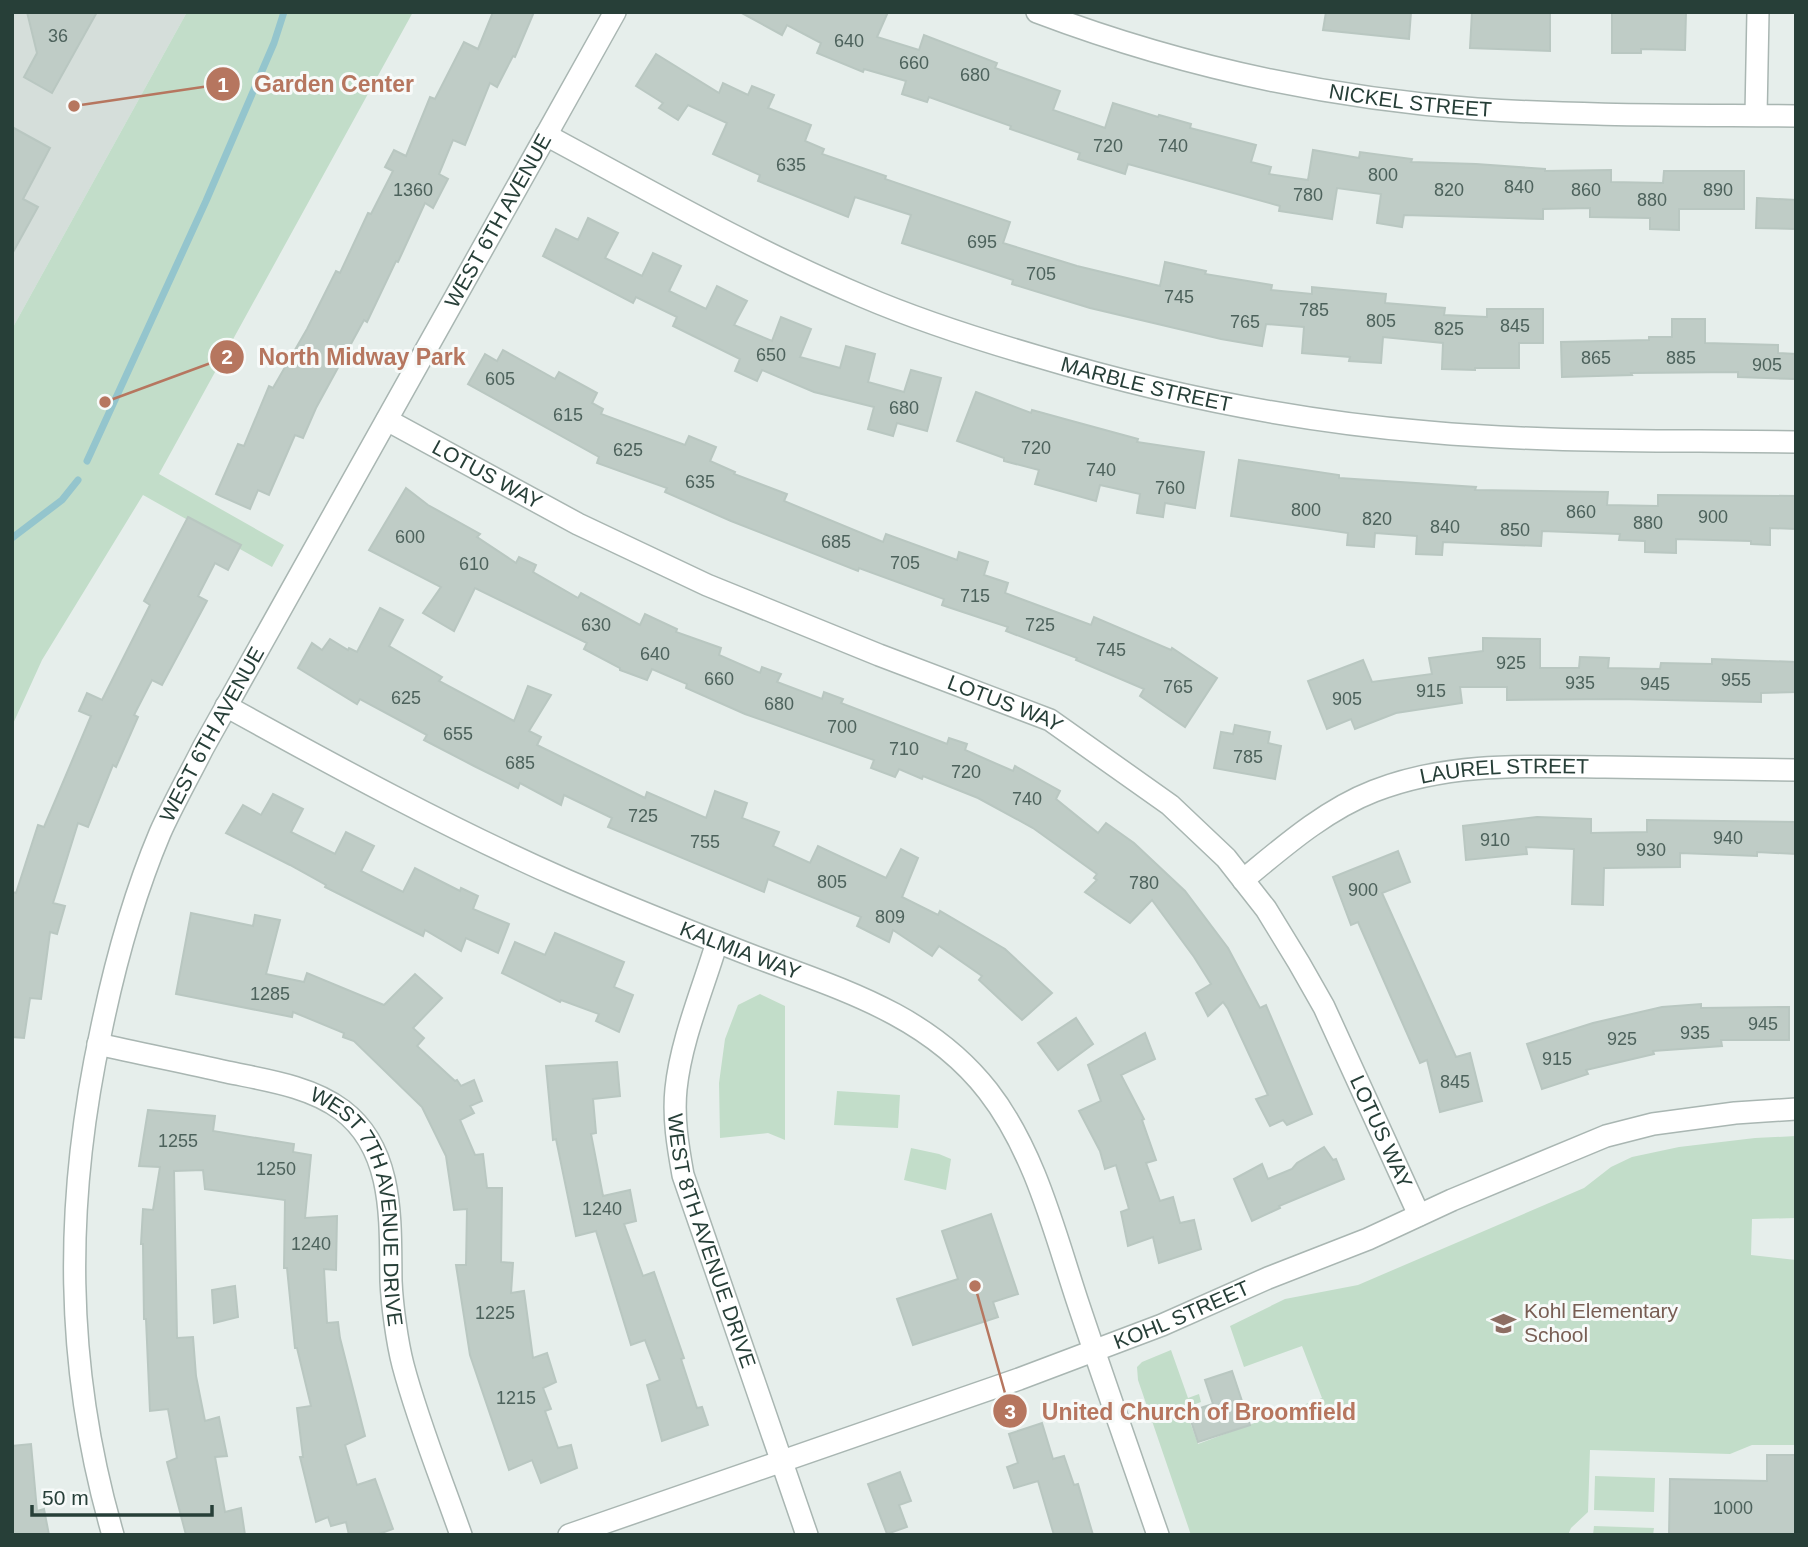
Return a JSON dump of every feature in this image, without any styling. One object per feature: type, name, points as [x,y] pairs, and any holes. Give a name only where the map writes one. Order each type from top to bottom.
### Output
[{"type":"street","name":"WEST 6TH AVENUE","points":[[113,1535],[87,1426],[78,1363],[74,1286],[78,1165],[86,1105],[114,968],[136,897],[161,832],[226,706],[615,12]]},
{"type":"street","name":"NICKEL STREET","points":[[1037,12],[1118,41],[1243,75],[1380,99],[1502,110],[1592,114],[1796,116]]},
{"type":"street","points":[[1756,116],[1758,12]]},
{"type":"street","name":"MARBLE STREET","points":[[546,135],[736,237],[861,296],[990,342],[1128,383],[1276,414],[1432,433],[1542,438],[1796,442]]},
{"type":"street","name":"LOTUS WAY","points":[[387,420],[566,518],[708,585],[879,656],[1050,720],[1170,805],[1226,858],[1266,909],[1324,1007],[1419,1215]]},
{"type":"street","name":"KALMIA WAY","points":[[226,706],[357,779],[479,841],[717,942],[864,998],[937,1039],[964,1063],[990,1093],[1030,1166],[1158,1535]]},
{"type":"street","name":"LAUREL STREET","points":[[1243,880],[1294,837],[1335,811],[1373,791],[1444,771],[1517,766],[1796,770]]},
{"type":"street","name":"WEST 8TH AVENUE DRIVE","points":[[717,942],[679,1066],[675,1092],[676,1135],[683,1175],[807,1535]]},
{"type":"street","name":"WEST 7TH AVENUE DRIVE","points":[[98,1044],[301,1090],[341,1109],[370,1140],[377,1153],[386,1185],[391,1284],[402,1363],[461,1535]]},
{"type":"street","name":"KOHL STREET","points":[[569,1535],[1162,1325],[1606,1136],[1653,1124],[1734,1113],[1796,1109]]},
{"type":"shaded area","points":[[12,12],[187,12],[12,329]]},
{"type":"green space","points":[[187,12],[413,12],[159,474],[284,545],[272,567],[143,495],[42,660],[12,726],[12,329]]},
{"type":"green space","points":[[760,994],[785,1006],[785,1140],[768,1133],[720,1138],[719,1083],[725,1039],[738,1005]]},
{"type":"green space","points":[[837,1091],[900,1095],[898,1128],[834,1125]]},
{"type":"green space","name":"Kohl Elementary School","points":[[1796,1136],[1796,1218],[1752,1219],[1751,1255],[1796,1260],[1796,1445],[1752,1445],[1730,1454],[1590,1450],[1588,1512],[1571,1528],[1568,1535],[1191,1535],[1138,1380],[1137,1367],[1142,1362],[1171,1350],[1188,1398],[1199,1394],[1201,1402],[1185,1408],[1198,1444],[1322,1398],[1302,1346],[1244,1367],[1230,1326],[1285,1299],[1358,1285],[1584,1188],[1611,1167],[1632,1157],[1679,1147]]},
{"type":"green space","points":[[911,1148],[951,1159],[946,1190],[904,1180]]},
{"type":"green space","points":[[1595,1476],[1655,1478],[1654,1512],[1594,1510]]},
{"type":"green space","points":[[1594,1526],[1654,1528],[1653,1535],[1593,1535]]},
{"type":"building","points":[[27,12],[97,12],[52,93],[24,77],[37,53]]},
{"type":"building","points":[[493,12],[534,12],[515,57],[513,56],[497,87],[490,83],[465,145],[453,140],[439,174],[448,179],[433,208],[425,203],[367,322],[364,320],[316,408],[303,438],[295,435],[269,495],[258,490],[250,509],[216,494],[238,444],[244,446],[269,386],[273,388],[336,271],[340,273],[368,213],[371,214],[393,171],[385,167],[394,150],[406,156],[430,97],[435,99],[464,42],[478,49]]},
{"type":"building","points":[[740,12],[888,12],[877,37],[919,50],[924,35],[997,63],[995,68],[1060,91],[1053,110],[1105,128],[1113,103],[1191,124],[1190,128],[1256,145],[1251,162],[1271,167],[1269,174],[1308,180],[1313,150],[1359,158],[1360,152],[1412,159],[1411,162],[1476,164],[1545,171],[1611,170],[1611,182],[1663,183],[1664,171],[1744,171],[1744,209],[1679,209],[1679,230],[1650,229],[1650,218],[1590,217],[1590,208],[1543,209],[1543,219],[1404,215],[1402,227],[1377,223],[1381,194],[1337,188],[1332,219],[1279,211],[1280,206],[1128,164],[1125,174],[1078,159],[1080,153],[1010,129],[1011,126],[929,97],[927,102],[902,94],[906,81],[864,69],[863,72],[817,53],[821,43],[787,25],[782,35]]},
{"type":"building","points":[[1326,12],[1411,12],[1409,39],[1323,30]]},
{"type":"building","points":[[1472,12],[1550,12],[1550,51],[1470,48]]},
{"type":"building","points":[[1612,12],[1686,12],[1685,50],[1641,49],[1641,53],[1612,53]]},
{"type":"building","points":[[656,54],[719,93],[723,83],[748,95],[752,86],[774,95],[768,108],[811,125],[805,141],[824,149],[822,154],[1010,222],[1003,243],[1077,266],[1160,286],[1165,262],[1206,271],[1205,274],[1272,285],[1271,290],[1312,294],[1312,287],[1386,294],[1385,303],[1445,308],[1444,315],[1487,317],[1487,309],[1543,309],[1543,343],[1519,343],[1519,368],[1442,369],[1443,343],[1383,337],[1381,363],[1349,361],[1350,357],[1302,353],[1304,327],[1266,324],[1262,346],[1090,308],[1012,284],[1013,280],[902,243],[911,215],[855,197],[848,217],[758,181],[760,175],[713,154],[727,123],[688,105],[678,120],[659,108],[663,103],[636,86]]},
{"type":"building","points":[[12,127],[50,148],[23,199],[38,207],[12,254]]},
{"type":"building","points":[[1757,198],[1796,200],[1796,229],[1756,228]]},
{"type":"building","points":[[588,218],[618,233],[605,258],[642,276],[653,253],[681,266],[669,291],[706,309],[717,286],[747,301],[734,325],[772,341],[781,317],[811,329],[800,357],[840,368],[846,346],[875,354],[868,382],[904,392],[911,370],[941,378],[927,431],[897,423],[893,436],[868,429],[874,407],[814,392],[762,370],[757,381],[735,371],[740,359],[673,326],[677,317],[636,297],[633,303],[543,256],[556,229],[578,240]]},
{"type":"building","points":[[1672,319],[1705,319],[1705,343],[1778,345],[1778,353],[1796,354],[1796,379],[1738,377],[1738,372],[1562,377],[1561,342],[1672,337]]},
{"type":"building","points":[[503,350],[555,379],[559,372],[597,393],[592,403],[603,409],[601,414],[685,445],[689,436],[716,447],[710,461],[735,472],[734,474],[787,494],[784,501],[883,542],[886,534],[957,560],[959,552],[988,562],[984,575],[1008,583],[1005,593],[1091,625],[1094,617],[1171,650],[1172,648],[1217,678],[1185,727],[1140,696],[1144,689],[1076,660],[1077,658],[1006,631],[1008,627],[942,605],[944,599],[859,568],[858,571],[731,521],[665,492],[667,488],[597,463],[599,457],[468,384],[485,354],[497,361]]},
{"type":"building","points":[[976,392],[1031,413],[1032,410],[1138,439],[1137,442],[1204,452],[1195,508],[1165,503],[1163,517],[1137,513],[1140,494],[1100,485],[1096,501],[1035,484],[1039,470],[1004,461],[1004,458],[957,441]]},
{"type":"building","points":[[1239,460],[1339,475],[1339,478],[1476,487],[1475,490],[1608,492],[1607,505],[1658,506],[1658,495],[1796,496],[1796,529],[1770,528],[1770,545],[1751,544],[1751,541],[1676,539],[1676,553],[1645,552],[1645,541],[1619,540],[1620,534],[1542,531],[1541,546],[1443,542],[1442,555],[1416,554],[1417,536],[1375,533],[1374,547],[1347,545],[1348,533],[1231,516]]},
{"type":"building","points":[[406,488],[428,505],[480,534],[477,537],[516,563],[519,557],[536,565],[533,572],[578,598],[581,593],[640,625],[645,614],[677,629],[676,632],[721,648],[719,655],[760,673],[762,667],[781,674],[777,682],[822,699],[824,692],[843,699],[841,703],[947,744],[949,738],[967,744],[965,750],[1013,771],[1015,766],[1060,791],[1056,799],[1098,833],[1106,823],[1134,843],[1185,891],[1228,948],[1260,1008],[1266,1005],[1312,1114],[1287,1125],[1283,1120],[1270,1126],[1256,1099],[1268,1095],[1228,1009],[1223,1002],[1208,1016],[1196,993],[1211,984],[1152,900],[1130,923],[1085,892],[1097,880],[1094,878],[1097,874],[1033,828],[978,798],[923,776],[922,779],[899,769],[895,777],[871,768],[874,760],[745,714],[686,688],[687,684],[652,669],[647,680],[620,670],[584,649],[587,643],[475,588],[454,631],[423,613],[441,587],[369,550]]},
{"type":"building","points":[[188,517],[241,545],[228,570],[215,563],[198,596],[207,601],[162,685],[152,680],[134,715],[138,717],[116,767],[113,765],[88,827],[78,823],[53,903],[65,906],[57,934],[50,932],[41,999],[30,998],[24,1038],[12,1037],[12,892],[16,893],[38,825],[44,827],[91,716],[79,711],[87,693],[102,700],[150,605],[144,601]]},
{"type":"building","points":[[380,608],[403,620],[389,646],[442,677],[439,681],[514,721],[528,686],[551,695],[529,731],[541,737],[537,745],[645,798],[647,792],[706,818],[715,791],[747,803],[742,818],[779,832],[773,846],[810,863],[818,846],[886,878],[901,849],[918,858],[902,897],[938,915],[940,911],[1005,949],[1052,993],[1022,1020],[979,980],[982,976],[939,946],[932,956],[893,930],[889,942],[857,926],[861,917],[768,879],[764,892],[608,827],[612,818],[564,795],[561,805],[520,783],[518,788],[424,740],[427,735],[360,699],[357,704],[298,668],[312,643],[322,650],[330,639],[348,650],[349,648],[357,652]]},
{"type":"building","points":[[1483,638],[1540,639],[1540,668],[1579,668],[1580,657],[1609,658],[1608,668],[1660,669],[1661,663],[1712,664],[1712,659],[1796,662],[1796,692],[1761,693],[1761,702],[1507,700],[1507,687],[1460,687],[1462,703],[1396,713],[1355,729],[1351,719],[1327,729],[1308,681],[1363,660],[1372,682],[1432,674],[1429,658],[1483,651]]},
{"type":"building","points":[[1235,725],[1270,732],[1268,743],[1281,746],[1275,779],[1214,768],[1221,732],[1233,734]]},
{"type":"building","points":[[273,794],[303,809],[291,832],[335,854],[346,832],[374,846],[361,871],[403,892],[415,868],[460,891],[461,888],[478,896],[473,909],[509,924],[498,953],[466,938],[461,951],[425,930],[423,936],[226,833],[243,805],[261,815]]},
{"type":"building","points":[[1537,817],[1591,819],[1591,833],[1647,832],[1647,820],[1796,822],[1796,854],[1757,852],[1757,856],[1680,853],[1680,867],[1604,868],[1603,905],[1572,904],[1574,849],[1526,847],[1527,854],[1466,860],[1463,826]]},
{"type":"building","points":[[1398,851],[1410,882],[1382,893],[1456,1057],[1470,1053],[1482,1101],[1440,1112],[1427,1060],[1420,1063],[1358,922],[1351,925],[1333,877]]},
{"type":"building","points":[[191,913],[253,926],[255,915],[280,920],[266,974],[304,982],[307,973],[384,1005],[415,974],[442,998],[413,1028],[424,1038],[417,1046],[461,1086],[474,1080],[482,1101],[470,1106],[474,1113],[460,1120],[475,1155],[483,1154],[487,1188],[502,1188],[501,1262],[513,1263],[511,1293],[524,1291],[533,1358],[547,1353],[556,1382],[543,1388],[551,1409],[545,1411],[558,1448],[571,1445],[577,1468],[541,1483],[532,1460],[509,1470],[470,1355],[456,1265],[466,1265],[467,1209],[454,1210],[446,1156],[422,1107],[354,1041],[343,1037],[344,1033],[293,1012],[292,1017],[176,994]]},
{"type":"building","points":[[555,933],[624,962],[614,987],[633,995],[619,1032],[596,1021],[599,1014],[561,1000],[560,1002],[502,973],[515,942],[545,955]]},
{"type":"building","points":[[1701,1004],[1701,1008],[1789,1007],[1789,1040],[1721,1040],[1722,1046],[1653,1051],[1654,1054],[1586,1070],[1588,1074],[1542,1089],[1527,1044],[1593,1023],[1662,1007]]},
{"type":"building","points":[[1076,1018],[1093,1044],[1058,1070],[1038,1043]]},
{"type":"building","points":[[1145,1033],[1155,1059],[1121,1075],[1144,1119],[1142,1120],[1156,1160],[1146,1163],[1160,1201],[1173,1197],[1180,1223],[1194,1220],[1201,1249],[1159,1263],[1153,1237],[1128,1246],[1121,1212],[1129,1209],[1116,1165],[1105,1169],[1100,1151],[1079,1111],[1101,1101],[1088,1065]]},
{"type":"building","points":[[617,1062],[620,1096],[593,1099],[596,1133],[591,1134],[603,1196],[630,1190],[636,1221],[624,1224],[643,1276],[654,1272],[684,1358],[681,1359],[697,1408],[702,1407],[708,1425],[662,1441],[647,1385],[660,1380],[645,1340],[631,1345],[596,1231],[576,1236],[556,1139],[553,1140],[546,1066]]},
{"type":"building","points":[[148,1110],[215,1116],[213,1131],[294,1144],[293,1152],[311,1155],[305,1218],[337,1216],[336,1270],[324,1269],[327,1323],[338,1322],[365,1436],[345,1445],[357,1485],[375,1479],[393,1529],[376,1535],[349,1535],[346,1522],[331,1526],[328,1517],[316,1522],[300,1457],[303,1457],[297,1408],[311,1406],[295,1348],[287,1268],[284,1268],[285,1200],[205,1189],[203,1170],[174,1171],[177,1338],[193,1337],[196,1376],[205,1421],[219,1417],[227,1456],[215,1457],[225,1512],[241,1508],[245,1535],[186,1535],[167,1462],[177,1458],[168,1409],[150,1411],[141,1244],[143,1209],[153,1210],[160,1167],[139,1166]]},
{"type":"building","points":[[1324,1147],[1333,1160],[1336,1159],[1344,1179],[1279,1206],[1280,1208],[1252,1221],[1234,1179],[1262,1164],[1268,1179],[1292,1169],[1297,1163]]},
{"type":"building","points":[[991,1214],[1018,1294],[993,1302],[998,1317],[913,1345],[897,1299],[958,1279],[942,1231]]},
{"type":"building","points":[[235,1286],[238,1317],[214,1323],[212,1290]]},
{"type":"building","points":[[1232,1371],[1250,1425],[1198,1442],[1188,1412],[1213,1404],[1205,1380]]},
{"type":"building","points":[[1042,1423],[1053,1459],[1064,1456],[1074,1485],[1078,1484],[1093,1535],[1054,1535],[1038,1481],[1014,1488],[1007,1467],[1018,1463],[1009,1434]]},
{"type":"building","points":[[31,1444],[37,1511],[44,1509],[49,1535],[12,1535],[12,1446]]},
{"type":"building","points":[[1767,1455],[1796,1455],[1796,1535],[1669,1535],[1670,1479],[1767,1481]]},
{"type":"building","points":[[900,1472],[911,1501],[899,1505],[907,1527],[887,1534],[868,1484]]},
{"type":"waterway","points":[[87,461],[206,201],[274,43],[284,12]]},
{"type":"waterway","points":[[12,538],[62,500],[78,480]]},
{"type":"place","name":"Garden Center","points":[[74,106]]},
{"type":"place","name":"North Midway Park","points":[[105,402]]},
{"type":"place","name":"United Church of Broomfield","points":[[975,1286]]},
{"type":"place","name":"Kohl Elementary School","points":[[1504,1323]]}]
